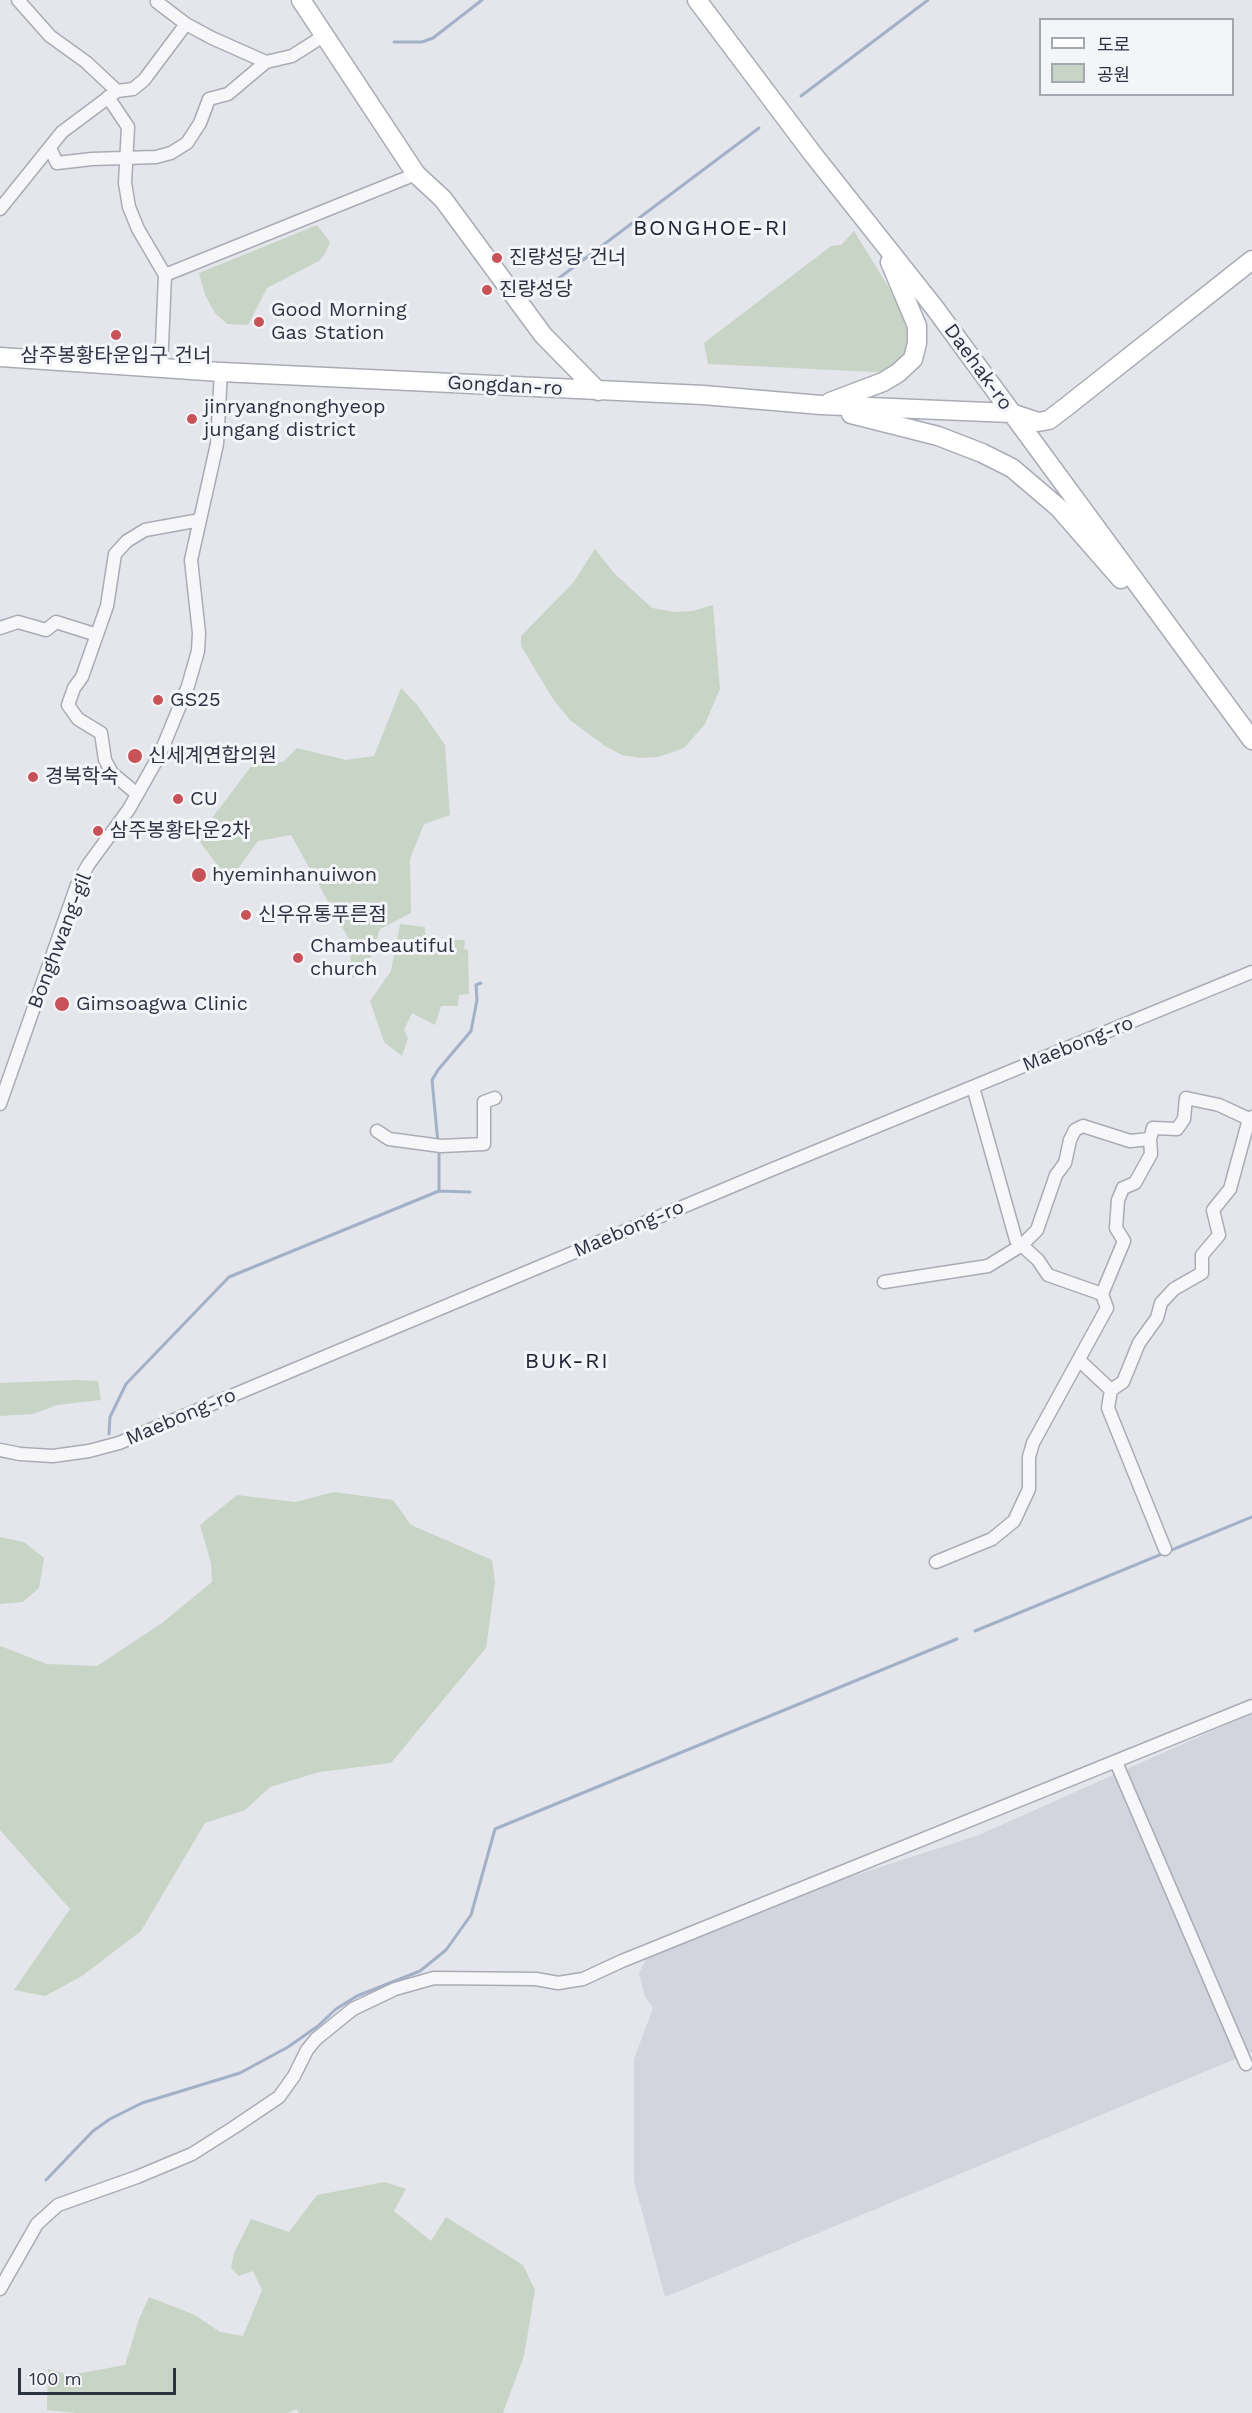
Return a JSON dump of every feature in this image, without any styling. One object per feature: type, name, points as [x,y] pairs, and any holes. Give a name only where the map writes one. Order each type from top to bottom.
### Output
[{"type":"street","points":[[18,0],[50,36],[86,62],[113,94],[128,127],[125,183],[129,207],[138,229],[165,275],[161,368]]},
{"type":"street","points":[[301,0],[416,174],[443,199],[543,335],[598,391]]},
{"type":"street","name":"Daehak-ro","points":[[697,0],[934,307],[1252,740]]},
{"type":"street","points":[[157,1],[186,24],[266,62]]},
{"type":"street","points":[[0,209],[62,132],[113,94],[134,89],[144,80],[186,24]]},
{"type":"street","points":[[50,148],[57,163],[125,157],[156,158],[171,153],[188,143],[200,123],[209,99],[228,94],[266,62],[292,56],[324,35]]},
{"type":"street","points":[[165,275],[416,174]]},
{"type":"street","points":[[821,405],[883,382],[898,373],[912,358],[917,343],[917,326],[878,236]]},
{"type":"street","name":"Gongdan-ro","points":[[0,357],[221,372],[703,395],[821,405],[1011,413],[1038,422],[1049,420],[1252,260]]},
{"type":"street","name":"Bonghwang-gil","points":[[0,1104],[77,885],[88,865],[116,830],[160,754],[181,707],[198,651],[199,617],[191,560],[218,444],[221,372]]},
{"type":"street","points":[[821,405],[938,436],[982,453],[1012,468],[1059,508],[1097,554],[1181,643]]},
{"type":"street","points":[[137,794],[112,773],[105,760],[100,733],[78,719],[68,705],[74,688],[82,677],[107,606],[115,554],[127,541],[145,530],[200,520]]},
{"type":"street","points":[[0,628],[18,622],[46,630],[56,622],[97,635]]},
{"type":"street","name":"Maebong-ro","points":[[0,1450],[20,1455],[53,1456],[104,1448],[119,1443],[1252,972]]},
{"type":"street","points":[[973,1087],[1016,1240],[1038,1260],[1048,1275],[1102,1294]]},
{"type":"street","points":[[936,1562],[992,1539],[1014,1521],[1029,1489],[1029,1457],[1033,1443],[1107,1308],[1102,1294],[1124,1241],[1116,1228],[1118,1200],[1123,1188],[1135,1183],[1150,1154],[1153,1128],[1177,1129],[1184,1119],[1186,1098],[1219,1105],[1251,1118],[1230,1189],[1213,1210],[1219,1235],[1202,1255],[1202,1273],[1174,1288],[1161,1303],[1157,1318],[1139,1343],[1123,1382],[1111,1390],[1108,1408],[1165,1549]]},
{"type":"street","points":[[377,1131],[389,1139],[441,1146],[484,1144],[489,1100]]},
{"type":"street","points":[[884,1282],[988,1266],[1022,1245],[1037,1230],[1056,1175],[1065,1163],[1070,1140],[1075,1130],[1083,1126],[1130,1141],[1150,1139]]},
{"type":"street","points":[[1080,1361],[1111,1390]]},
{"type":"street","points":[[0,2289],[37,2224],[58,2205],[137,2177],[192,2154],[233,2128],[279,2097],[316,2039],[353,2009],[395,1989],[434,1978],[536,1979],[558,1983],[583,1979],[622,1961],[1252,1706]]},
{"type":"street","points":[[1116,1762],[1246,2064]]},
{"type":"shaded area","points":[[1252,1713],[1252,2052],[665,2297],[634,2182],[634,2059],[653,2008],[645,1997],[639,1973],[646,1959],[831,1883],[979,1835]]},
{"type":"green space","points":[[317,225],[330,242],[326,252],[319,261],[267,288],[248,325],[227,324],[215,313],[205,295],[199,273]]},
{"type":"green space","points":[[854,231],[891,291],[906,321],[910,333],[908,348],[899,362],[887,370],[876,372],[708,364],[704,343],[831,246],[841,245]]},
{"type":"green space","points":[[595,549],[614,573],[652,608],[675,612],[693,611],[713,605],[720,689],[705,724],[684,748],[658,757],[641,758],[622,755],[605,746],[570,720],[553,699],[521,646],[521,636],[573,583]]},
{"type":"green space","points":[[401,688],[418,706],[445,745],[450,815],[424,824],[410,859],[411,913],[380,929],[365,975],[350,978],[351,943],[291,835],[258,841],[229,881],[197,838],[253,764],[283,762],[297,748],[346,760],[374,756]]},
{"type":"green space","points":[[400,924],[425,927],[426,950],[447,951],[449,940],[465,940],[464,949],[468,950],[469,994],[459,995],[458,1006],[441,1006],[435,1025],[412,1013],[404,1030],[408,1038],[402,1056],[384,1042],[370,1001],[391,971]]},
{"type":"green space","points":[[98,1381],[101,1400],[57,1405],[33,1414],[0,1416],[0,1383]]},
{"type":"green space","points":[[334,1492],[393,1500],[411,1525],[492,1560],[495,1582],[486,1648],[391,1763],[319,1772],[270,1787],[245,1810],[205,1823],[141,1931],[82,1976],[45,1996],[14,1990],[70,1909],[0,1830],[0,1646],[47,1664],[97,1666],[162,1623],[212,1582],[211,1563],[200,1525],[237,1495],[295,1502]]},
{"type":"green space","points":[[0,1537],[24,1542],[44,1558],[39,1588],[23,1602],[0,1604]]},
{"type":"green space","points":[[385,2182],[406,2189],[394,2211],[431,2241],[446,2217],[523,2265],[535,2290],[524,2356],[503,2413],[299,2413],[297,2409],[287,2413],[77,2413],[47,2410],[48,2369],[70,2375],[125,2365],[139,2319],[149,2297],[195,2315],[220,2332],[243,2336],[262,2290],[253,2271],[239,2276],[231,2268],[234,2253],[251,2219],[289,2232],[317,2195]]},
{"type":"waterway","points":[[394,42],[422,42],[433,38],[482,0]]},
{"type":"waterway","points":[[801,96],[928,0]]},
{"type":"waterway","points":[[543,290],[759,128]]},
{"type":"waterway","points":[[438,1143],[432,1080],[471,1031],[477,1000],[476,985],[481,983]]},
{"type":"waterway","points":[[439,1150],[439,1191]]},
{"type":"waterway","points":[[109,1434],[110,1417],[126,1384],[229,1277],[439,1191],[470,1192]]},
{"type":"waterway","points":[[975,1631],[1252,1517]]},
{"type":"waterway","points":[[46,2180],[93,2131],[110,2119],[142,2103],[240,2073],[288,2047],[318,2026],[336,2009],[357,1996],[420,1971],[446,1950],[471,1915],[495,1829],[957,1639]]},
{"type":"place","name":"진량성당 건너","points":[[497,258]]},
{"type":"place","name":"진량성당","points":[[487,290]]},
{"type":"place","name":"Good Morning Gas Station","points":[[259,322]]},
{"type":"place","name":"삼주봉황타운입구 건너","points":[[116,335]]},
{"type":"place","name":"jinryangnonghyeop jungang district","points":[[192,419]]},
{"type":"place","name":"GS25","points":[[158,700]]},
{"type":"place","name":"신세계연합의원","points":[[135,756]]},
{"type":"place","name":"경북학숙","points":[[33,777]]},
{"type":"place","name":"CU","points":[[178,799]]},
{"type":"place","name":"삼주봉황타운2차","points":[[98,831]]},
{"type":"place","name":"hyeminhanuiwon","points":[[199,875]]},
{"type":"place","name":"신우유통푸른점","points":[[246,915]]},
{"type":"place","name":"Chambeautiful church","points":[[298,958]]},
{"type":"place","name":"Gimsoagwa Clinic","points":[[62,1004]]},
{"type":"district","name":"BONGHOE-RI","points":[[711,229]]},
{"type":"district","name":"BUK-RI","points":[[567,1362]]}]
